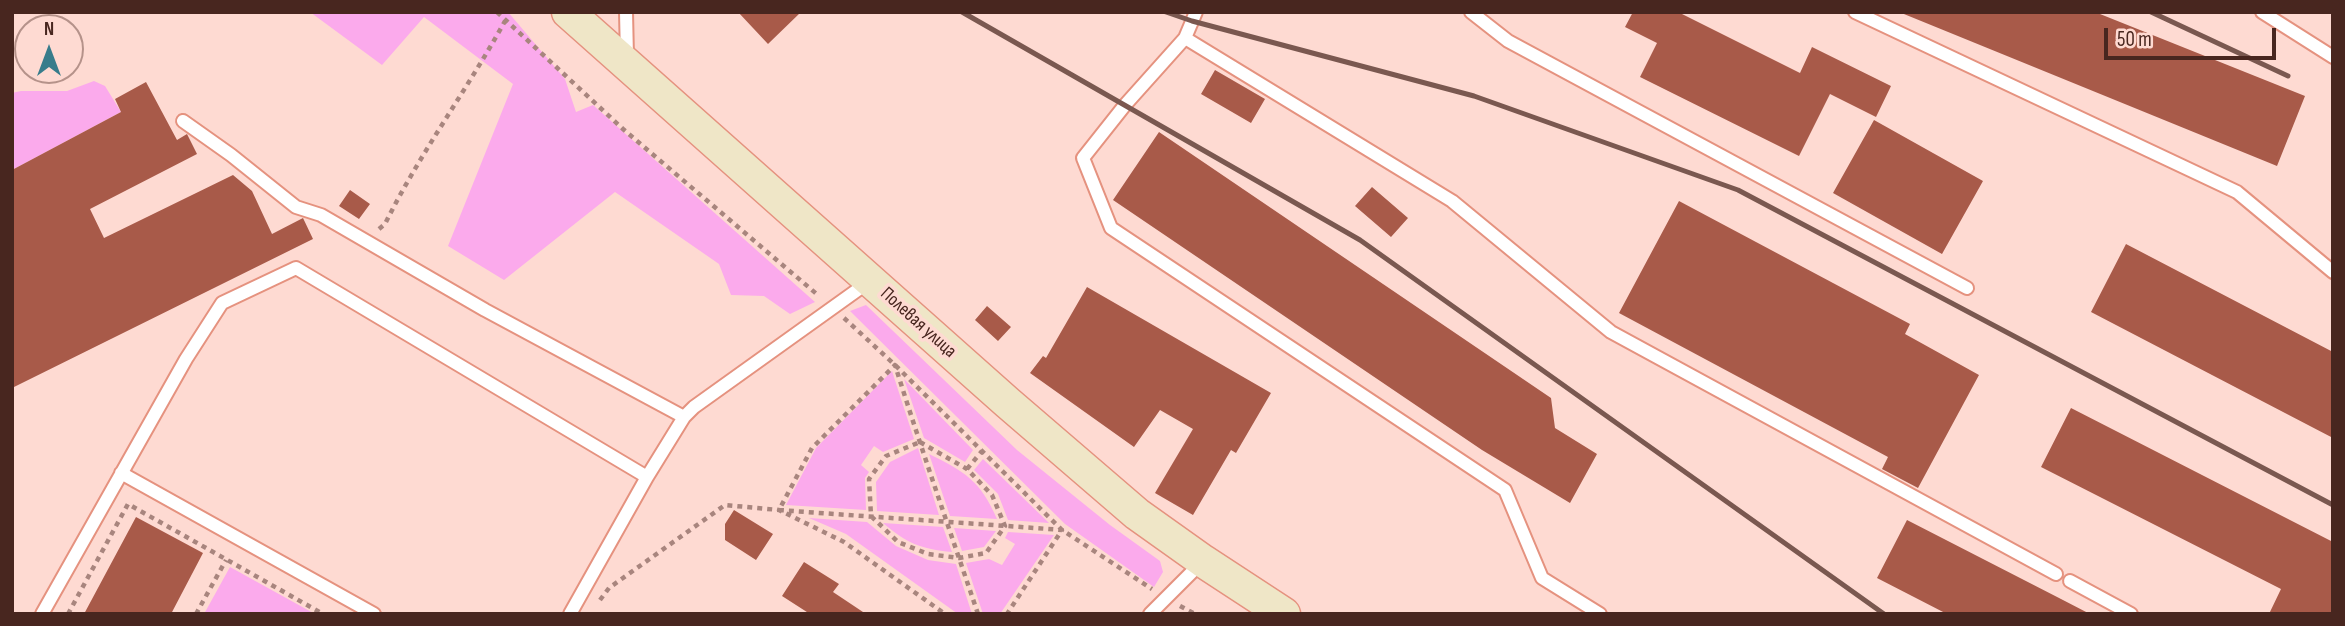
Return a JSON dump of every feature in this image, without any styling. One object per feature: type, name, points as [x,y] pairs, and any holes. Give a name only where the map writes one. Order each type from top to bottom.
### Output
[{"type":"street","name":"Полевая улица","points":[[568,12],[1137,514],[1284,614]]},
{"type":"lane","points":[[626,12],[627,64]]},
{"type":"lane","points":[[1196,12],[1185,38],[1125,105],[1083,158],[1111,228],[1505,490],[1542,578],[1600,614]]},
{"type":"lane","points":[[1471,12],[1508,41],[1967,288]]},
{"type":"lane","points":[[1855,12],[2237,192],[2333,272]]},
{"type":"lane","points":[[2262,12],[2333,57]]},
{"type":"lane","points":[[1185,38],[1452,201],[1611,332],[2056,574]]},
{"type":"lane","points":[[183,121],[296,207],[321,215],[485,310],[684,417]]},
{"type":"lane","points":[[42,614],[186,359],[222,303],[296,268],[647,477]]},
{"type":"lane","points":[[570,614],[684,417],[694,407],[871,281]]},
{"type":"lane","points":[[121,473],[374,614]]},
{"type":"lane","points":[[1150,614],[1203,561]]},
{"type":"lane","points":[[2070,580],[2131,614]]},
{"type":"path","points":[[364,240],[385,224],[405,183],[441,123],[481,65],[505,21]]},
{"type":"path","points":[[779,510],[812,448],[895,365],[978,614]]},
{"type":"path","points":[[920,442],[967,469],[992,495],[1005,526]]},
{"type":"path","points":[[920,442],[886,456],[869,479],[871,516],[898,542],[928,554],[959,558],[986,552],[1005,526]]},
{"type":"path","points":[[967,469],[982,451]]},
{"type":"path","points":[[68,614],[128,504],[323,614]]},
{"type":"path","points":[[601,598],[610,588],[724,505],[1062,530],[1007,614]]},
{"type":"path","points":[[779,510],[844,542],[945,614]]},
{"type":"path","points":[[196,614],[226,559]]},
{"type":"shaded area","points":[[310,12],[508,12],[565,79],[576,112],[593,105],[815,302],[790,314],[764,296],[731,295],[719,264],[615,192],[504,280],[448,246],[513,84],[424,17],[382,65]]},
{"type":"shaded area","points":[[94,81],[105,86],[121,112],[12,170],[12,93],[67,91]]},
{"type":"shaded area","points":[[866,305],[1017,450],[1110,525],[1160,561],[1163,572],[1154,587],[1065,524],[850,311]]},
{"type":"shaded area","points":[[892,371],[914,439],[883,452],[874,446],[861,465],[869,472],[865,478],[866,510],[786,505],[816,448]]},
{"type":"shaded area","points":[[904,379],[973,450],[965,462],[924,438]]},
{"type":"shaded area","points":[[918,448],[939,515],[877,511],[876,482],[890,462]]},
{"type":"shaded area","points":[[929,454],[962,472],[978,486],[997,519],[950,516]]},
{"type":"shaded area","points":[[983,459],[1049,523],[1008,520],[998,494],[974,470]]},
{"type":"shaded area","points":[[809,518],[867,522],[896,546],[928,560],[956,564],[972,614],[958,614],[846,534]]},
{"type":"shaded area","points":[[883,523],[943,527],[952,552],[914,544]]},
{"type":"shaded area","points":[[954,528],[996,531],[984,547],[962,551]]},
{"type":"shaded area","points":[[1008,532],[1054,535],[1000,614],[983,614],[966,563],[989,559],[1002,565],[1015,544],[1005,538]]},
{"type":"shaded area","points":[[230,567],[315,614],[204,614]]},
{"type":"building","points":[[738,12],[801,12],[768,44]]},
{"type":"building","points":[[1633,12],[1678,12],[1800,73],[1812,47],[1891,86],[1876,117],[1830,94],[1799,156],[1640,77],[1657,43],[1625,27]]},
{"type":"building","points":[[1899,12],[2095,12],[2305,96],[2277,166]]},
{"type":"building","points":[[1215,70],[1265,99],[1251,123],[1201,94]]},
{"type":"building","points":[[146,82],[177,140],[187,134],[197,154],[90,209],[104,238],[233,175],[252,191],[272,234],[303,218],[313,239],[12,388],[12,170],[121,112],[115,99]]},
{"type":"building","points":[[1874,120],[1983,181],[1942,254],[1833,193]]},
{"type":"building","points":[[1159,132],[1551,398],[1555,428],[1597,454],[1570,503],[1482,450],[1113,200]]},
{"type":"building","points":[[1372,187],[1408,218],[1391,237],[1355,206]]},
{"type":"building","points":[[350,190],[370,204],[359,219],[339,206]]},
{"type":"building","points":[[1679,201],[1910,324],[1905,334],[1979,375],[1918,488],[1882,469],[1888,457],[1619,313]]},
{"type":"building","points":[[2126,244],[2333,352],[2333,438],[2091,312]]},
{"type":"building","points":[[1087,287],[1271,393],[1236,453],[1231,450],[1193,515],[1155,493],[1193,429],[1160,410],[1134,447],[1030,373],[1043,356],[1046,358]]},
{"type":"building","points":[[987,306],[1011,327],[998,341],[975,320]]},
{"type":"building","points":[[2071,408],[2333,542],[2333,614],[2269,614],[2281,589],[2041,467]]},
{"type":"building","points":[[734,510],[773,534],[756,560],[725,540],[725,524]]},
{"type":"building","points":[[136,517],[203,553],[171,614],[84,614]]},
{"type":"building","points":[[1907,520],[2090,614],[1947,614],[1877,578]]},
{"type":"building","points":[[804,562],[839,584],[833,592],[866,614],[810,614],[782,596]]},
{"type":"railway","points":[[962,12],[1360,240],[1884,614]]},
{"type":"railway","points":[[1166,12],[1474,96],[1738,190],[2333,505]]},
{"type":"railway","points":[[2151,12],[2288,76]]}]
